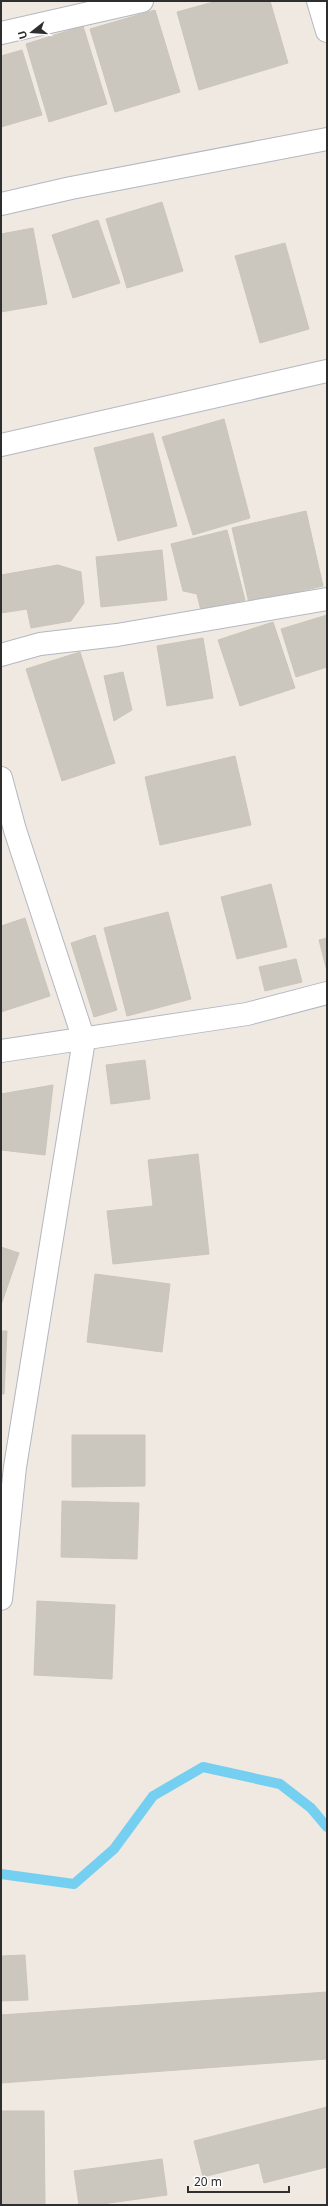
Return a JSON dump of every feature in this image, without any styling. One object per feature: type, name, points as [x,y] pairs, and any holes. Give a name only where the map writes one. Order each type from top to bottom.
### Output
[{"type":"street","points":[[1,33],[142,1]]},
{"type":"street","points":[[318,1],[327,31]]},
{"type":"street","points":[[1,204],[72,188],[327,139]]},
{"type":"street","points":[[1,445],[327,371]]},
{"type":"street","points":[[1,655],[40,644],[117,635],[327,600]]},
{"type":"street","points":[[1,778],[8,832],[84,1040],[15,1467],[1,1599]]},
{"type":"street","points":[[1,1051],[84,1040],[246,1014],[327,993]]},
{"type":"building","points":[[217,1],[270,1],[288,63],[199,90],[177,12]]},
{"type":"building","points":[[155,10],[180,92],[115,112],[90,29]]},
{"type":"building","points":[[83,26],[107,104],[49,122],[26,44]]},
{"type":"building","points":[[22,50],[42,115],[1,127],[1,56]]},
{"type":"building","points":[[162,202],[183,271],[127,288],[106,219]]},
{"type":"building","points":[[98,220],[120,283],[73,298],[52,235]]},
{"type":"building","points":[[33,228],[47,304],[1,312],[1,234]]},
{"type":"building","points":[[285,243],[309,329],[260,343],[235,256]]},
{"type":"building","points":[[224,419],[250,518],[193,535],[162,437]]},
{"type":"building","points":[[153,433],[177,526],[118,541],[94,448]]},
{"type":"building","points":[[306,511],[323,586],[249,603],[232,528]]},
{"type":"building","points":[[227,530],[245,600],[201,611],[197,594],[183,591],[171,544]]},
{"type":"building","points":[[162,550],[167,600],[101,607],[96,557]]},
{"type":"building","points":[[58,565],[81,572],[84,603],[71,621],[31,628],[27,609],[1,613],[1,575]]},
{"type":"building","points":[[327,615],[327,667],[296,677],[281,629]]},
{"type":"building","points":[[273,622],[295,688],[240,706],[218,640]]},
{"type":"building","points":[[203,638],[213,698],[167,706],[157,646]]},
{"type":"building","points":[[80,652],[115,763],[62,781],[26,669]]},
{"type":"building","points":[[123,672],[132,710],[114,721],[104,676]]},
{"type":"building","points":[[235,756],[251,825],[160,845],[145,777]]},
{"type":"building","points":[[271,884],[287,947],[237,959],[221,897]]},
{"type":"building","points":[[168,912],[191,999],[127,1016],[104,928]]},
{"type":"building","points":[[25,918],[50,996],[1,1012],[1,926]]},
{"type":"building","points":[[95,935],[117,1010],[94,1017],[71,943]]},
{"type":"building","points":[[327,938],[327,971],[319,940]]},
{"type":"building","points":[[296,959],[302,982],[265,991],[259,967]]},
{"type":"building","points":[[145,1060],[150,1099],[111,1104],[106,1065]]},
{"type":"building","points":[[53,1085],[45,1155],[1,1150],[1,1094]]},
{"type":"building","points":[[198,1154],[209,1254],[113,1264],[107,1211],[153,1206],[148,1160]]},
{"type":"building","points":[[1,1247],[19,1253],[1,1305]]},
{"type":"building","points":[[95,1274],[170,1284],[162,1352],[87,1342]]},
{"type":"building","points":[[1,1331],[7,1331],[4,1394],[1,1394]]},
{"type":"building","points":[[72,1435],[145,1435],[145,1486],[72,1487]]},
{"type":"building","points":[[62,1501],[139,1503],[137,1559],[61,1557]]},
{"type":"building","points":[[37,1601],[115,1605],[112,1679],[34,1675]]},
{"type":"building","points":[[25,1955],[28,2000],[1,2001],[1,1956]]},
{"type":"building","points":[[327,1992],[327,2059],[1,2083],[1,2015]]},
{"type":"building","points":[[327,2107],[327,2167],[264,2183],[259,2163],[203,2177],[194,2141]]},
{"type":"building","points":[[1,2111],[44,2111],[45,2205],[1,2205]]},
{"type":"building","points":[[162,2159],[167,2195],[95,2205],[79,2205],[74,2171]]},
{"type":"waterway","points":[[1,1874],[74,1884],[114,1849],[153,1796],[203,1767],[280,1784],[311,1808],[327,1827]]}]
